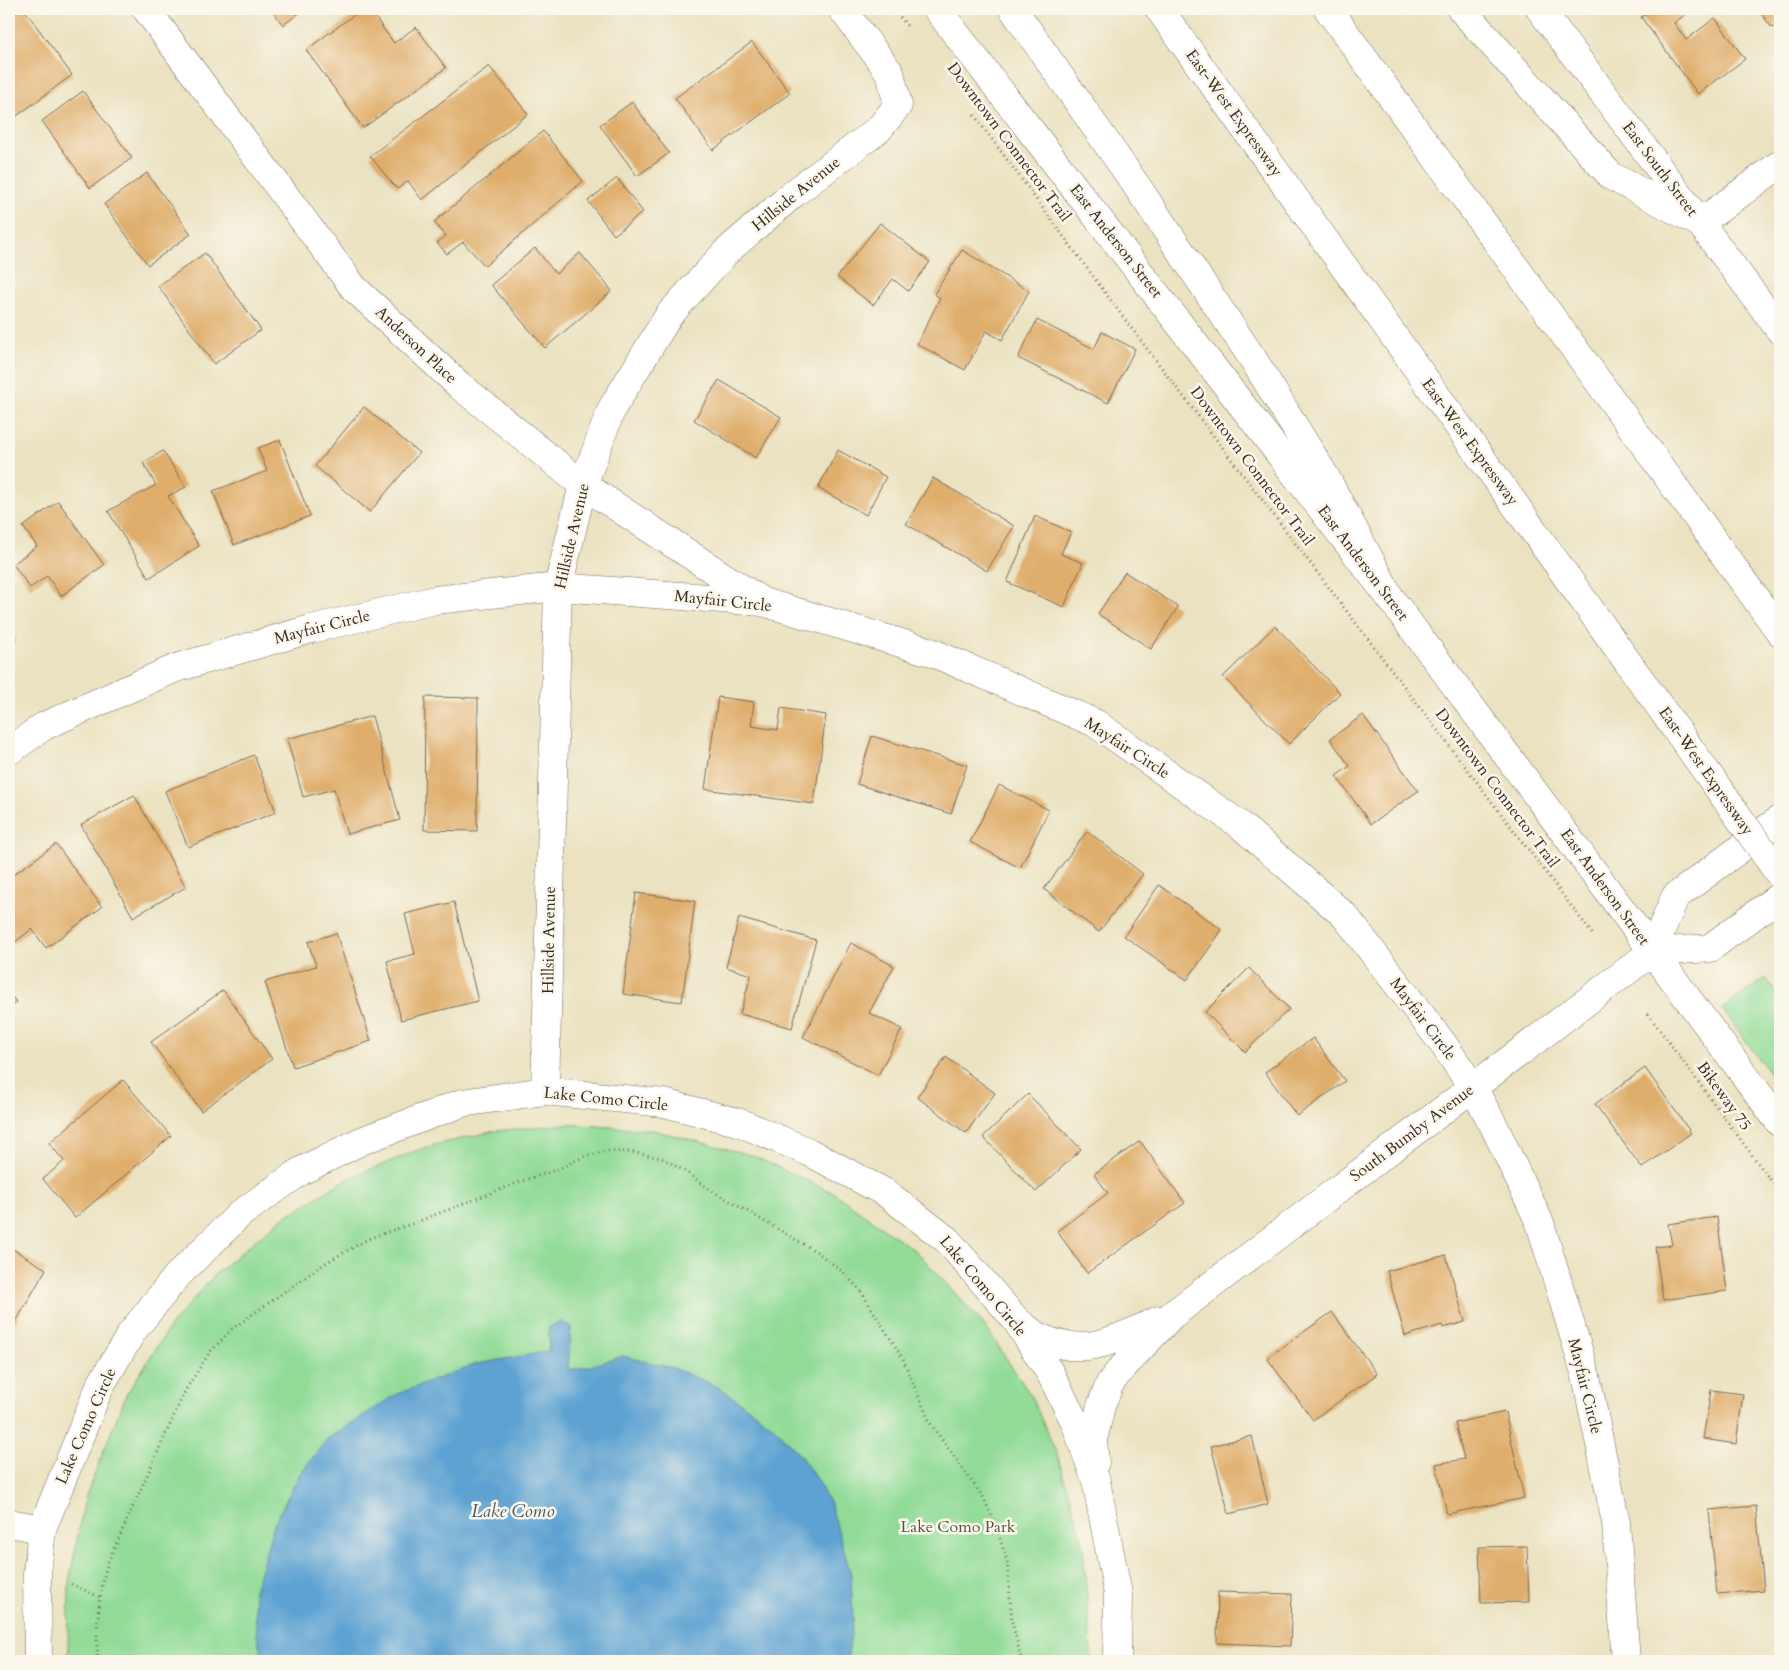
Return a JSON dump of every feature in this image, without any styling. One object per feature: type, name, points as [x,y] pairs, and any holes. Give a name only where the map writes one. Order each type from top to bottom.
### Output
[{"type":"main road","name":"Anderson Place","points":[[146,9],[354,288],[459,385],[583,485],[762,602]]},
{"type":"main road","name":"Hillside Avenue","points":[[545,1090],[558,587],[583,485],[612,408],[670,315],[726,252],[793,194],[879,129],[898,105],[890,73],[842,9]]},
{"type":"main road","name":"East Anderson Street","points":[[936,9],[1391,599],[1780,1123]]},
{"type":"main road","points":[[1012,9],[1130,177],[1253,359],[1325,476],[1391,599]]},
{"type":"main road","name":"East-West Expressway","points":[[1159,9],[1780,876]]},
{"type":"main road","points":[[1328,9],[1780,632]]},
{"type":"main road","points":[[1461,9],[1612,176],[1700,223],[1780,164]]},
{"type":"main road","name":"East South Street","points":[[1540,9],[1780,330]]},
{"type":"main road","name":"Mayfair Circle","points":[[9,750],[44,726],[176,668],[311,629],[435,600],[558,587],[762,602],[931,652],[1095,723],[1240,825],[1345,916],[1444,1045],[1473,1088],[1494,1126],[1540,1223],[1586,1376],[1616,1523],[1626,1661]]},
{"type":"main road","points":[[1780,819],[1675,897],[1652,952],[1710,948],[1780,896]]},
{"type":"main road","name":"South Bumby Avenue","points":[[1096,1480],[1093,1440],[1101,1406],[1110,1383],[1172,1315],[1652,952]]},
{"type":"main road","name":"Lake Como Circle","points":[[38,1661],[37,1574],[42,1529],[100,1386],[132,1332],[177,1276],[240,1214],[301,1171],[361,1141],[462,1103],[545,1090],[664,1103],[741,1123],[810,1152],[886,1193],[947,1240],[1016,1320],[1050,1372],[1075,1422],[1096,1480],[1118,1594],[1117,1661]]},
{"type":"main road","name":"South Bumby Avenue","points":[[1016,1320],[1042,1339],[1067,1347],[1087,1347],[1107,1343],[1172,1315]]},
{"type":"main road","points":[[9,1523],[42,1529]]},
{"type":"path","points":[[894,9],[911,32]]},
{"type":"path","name":"Downtown Connector Trail","points":[[969,109],[1141,341],[1594,936]]},
{"type":"path","name":"Bikeway 75","points":[[1648,1014],[1780,1194]]},
{"type":"path","points":[[98,1661],[100,1596],[108,1562],[186,1389],[210,1352],[233,1328],[327,1262],[370,1238],[414,1223],[522,1180],[556,1170],[585,1156],[607,1152],[630,1152],[662,1158],[686,1172],[709,1189],[817,1252],[843,1272],[860,1290],[902,1357],[930,1423],[983,1498],[996,1526],[1007,1561],[1012,1622],[1022,1661]]},
{"type":"path","points":[[66,1582],[100,1596]]},
{"type":"green space","points":[[1766,978],[1780,998],[1780,1087],[1722,1009]]},
{"type":"green space","name":"Lake Como Park","points":[[567,1124],[653,1130],[751,1155],[834,1193],[917,1252],[985,1326],[1031,1396],[1057,1454],[1082,1537],[1092,1661],[847,1661],[853,1619],[831,1506],[815,1477],[799,1454],[772,1425],[720,1388],[673,1368],[587,1367],[568,1370],[571,1327],[549,1327],[549,1351],[473,1365],[275,1522],[254,1591],[257,1635],[263,1661],[68,1661],[69,1582],[85,1498],[126,1395],[171,1325],[216,1273],[281,1219],[347,1179],[426,1147],[495,1131]]},
{"type":"water","name":"Lake Como","points":[[560,1321],[571,1327],[568,1370],[587,1367],[623,1356],[673,1368],[720,1388],[772,1425],[799,1454],[815,1477],[831,1506],[851,1574],[853,1619],[847,1661],[263,1661],[257,1635],[254,1591],[275,1522],[299,1475],[327,1439],[395,1395],[473,1365],[549,1351],[549,1327]]},
{"type":"building","points":[[21,9],[24,9],[72,75],[10,121],[9,18]]},
{"type":"building","points":[[271,9],[305,9],[283,25]]},
{"type":"building","points":[[362,9],[369,9],[394,43],[416,27],[446,68],[363,128],[306,50]]},
{"type":"building","points":[[1652,9],[1693,9],[1674,23],[1686,40],[1715,18],[1745,59],[1698,94],[1641,17]]},
{"type":"building","points":[[1758,9],[1780,9],[1780,21],[1772,28]]},
{"type":"building","points":[[752,42],[790,93],[713,150],[675,98]]},
{"type":"building","points":[[489,66],[528,114],[422,200],[408,181],[397,189],[370,156]]},
{"type":"building","points":[[83,91],[132,158],[90,188],[42,121]]},
{"type":"building","points":[[632,102],[669,153],[637,176],[600,125]]},
{"type":"building","points":[[543,131],[583,181],[485,266],[463,242],[447,254],[437,243],[446,236],[434,222]]},
{"type":"building","points":[[147,173],[191,234],[148,265],[104,204]]},
{"type":"building","points":[[617,178],[643,212],[614,235],[588,201]]},
{"type":"building","points":[[880,223],[930,262],[908,291],[893,279],[873,305],[837,277]]},
{"type":"building","points":[[535,248],[556,274],[580,253],[612,291],[545,348],[491,285]]},
{"type":"building","points":[[962,250],[1029,291],[1002,340],[986,331],[965,370],[917,344],[940,298],[934,294]]},
{"type":"building","points":[[205,253],[261,330],[214,364],[158,286]]},
{"type":"building","points":[[1037,320],[1094,349],[1102,332],[1135,349],[1108,403],[1018,358]]},
{"type":"building","points":[[719,380],[781,417],[756,458],[694,420]]},
{"type":"building","points":[[364,407],[419,453],[370,512],[315,466]]},
{"type":"building","points":[[280,440],[310,516],[234,545],[213,491],[267,471],[258,448]]},
{"type":"building","points":[[838,450],[886,477],[866,515],[818,488]]},
{"type":"building","points":[[163,451],[186,487],[168,496],[199,546],[149,578],[108,511],[156,485],[143,463]]},
{"type":"building","points":[[933,478],[1014,526],[987,571],[906,524]]},
{"type":"building","points":[[58,501],[104,565],[61,596],[47,576],[30,588],[13,564],[37,546],[23,527]]},
{"type":"building","points":[[1035,516],[1071,532],[1061,554],[1083,563],[1064,607],[1007,582]]},
{"type":"building","points":[[1125,572],[1178,607],[1151,649],[1098,614]]},
{"type":"building","points":[[1275,626],[1340,693],[1289,744],[1223,677]]},
{"type":"building","points":[[9,630],[16,640],[9,645]]},
{"type":"building","points":[[425,697],[478,698],[477,831],[424,830]]},
{"type":"building","points":[[718,697],[754,702],[751,726],[778,730],[781,708],[826,715],[814,804],[705,789]]},
{"type":"building","points":[[1363,715],[1418,791],[1371,824],[1336,776],[1350,766],[1330,739]]},
{"type":"building","points":[[372,716],[400,820],[347,834],[334,789],[303,797],[287,739]]},
{"type":"building","points":[[872,736],[967,765],[951,814],[857,784]]},
{"type":"building","points":[[254,755],[276,812],[188,847],[165,791]]},
{"type":"building","points":[[999,785],[1049,810],[1020,868],[970,842]]},
{"type":"building","points":[[134,795],[186,887],[133,917],[81,825]]},
{"type":"building","points":[[1087,831],[1143,874],[1099,932],[1044,889]]},
{"type":"building","points":[[56,844],[102,907],[46,948],[32,929],[10,946],[9,878]]},
{"type":"building","points":[[1159,885],[1222,930],[1187,980],[1124,936]]},
{"type":"building","points":[[636,893],[695,901],[682,1002],[623,994]]},
{"type":"building","points":[[454,902],[478,1001],[401,1020],[387,961],[415,954],[405,914]]},
{"type":"building","points":[[739,918],[816,940],[792,1028],[740,1014],[751,975],[726,967]]},
{"type":"building","points":[[336,933],[371,1041],[293,1067],[265,982],[316,966],[308,942]]},
{"type":"building","points":[[851,943],[894,966],[869,1013],[902,1029],[878,1075],[803,1037]]},
{"type":"building","points":[[1249,968],[1289,1009],[1245,1052],[1205,1012]]},
{"type":"building","points":[[223,990],[272,1059],[201,1111],[151,1042]]},
{"type":"building","points":[[9,993],[16,1002],[9,1008]]},
{"type":"building","points":[[1313,1038],[1345,1081],[1297,1116],[1265,1072]]},
{"type":"building","points":[[946,1057],[995,1093],[966,1133],[917,1097]]},
{"type":"building","points":[[1645,1068],[1691,1133],[1642,1168],[1595,1104]]},
{"type":"building","points":[[123,1080],[171,1136],[75,1218],[43,1179],[64,1161],[49,1143]]},
{"type":"building","points":[[1028,1094],[1081,1149],[1036,1192],[983,1137]]},
{"type":"building","points":[[1140,1141],[1185,1203],[1087,1273],[1057,1231],[1108,1193],[1094,1174]]},
{"type":"building","points":[[1717,1217],[1727,1291],[1663,1300],[1655,1247],[1672,1245],[1668,1224]]},
{"type":"building","points":[[9,1247],[46,1269],[9,1334]]},
{"type":"building","points":[[1446,1255],[1465,1322],[1443,1328],[1442,1325],[1405,1336],[1387,1271]]},
{"type":"building","points":[[1332,1312],[1377,1374],[1313,1420],[1267,1358]]},
{"type":"building","points":[[1711,1390],[1743,1394],[1736,1444],[1703,1439]]},
{"type":"building","points":[[1505,1412],[1524,1498],[1447,1514],[1436,1464],[1464,1459],[1455,1423]]},
{"type":"building","points":[[1252,1436],[1268,1504],[1229,1514],[1211,1446]]},
{"type":"building","points":[[1756,1506],[1764,1590],[1717,1594],[1709,1510]]},
{"type":"building","points":[[1527,1546],[1529,1602],[1481,1603],[1479,1547]]},
{"type":"building","points":[[1218,1592],[1292,1594],[1290,1646],[1217,1643]]}]
